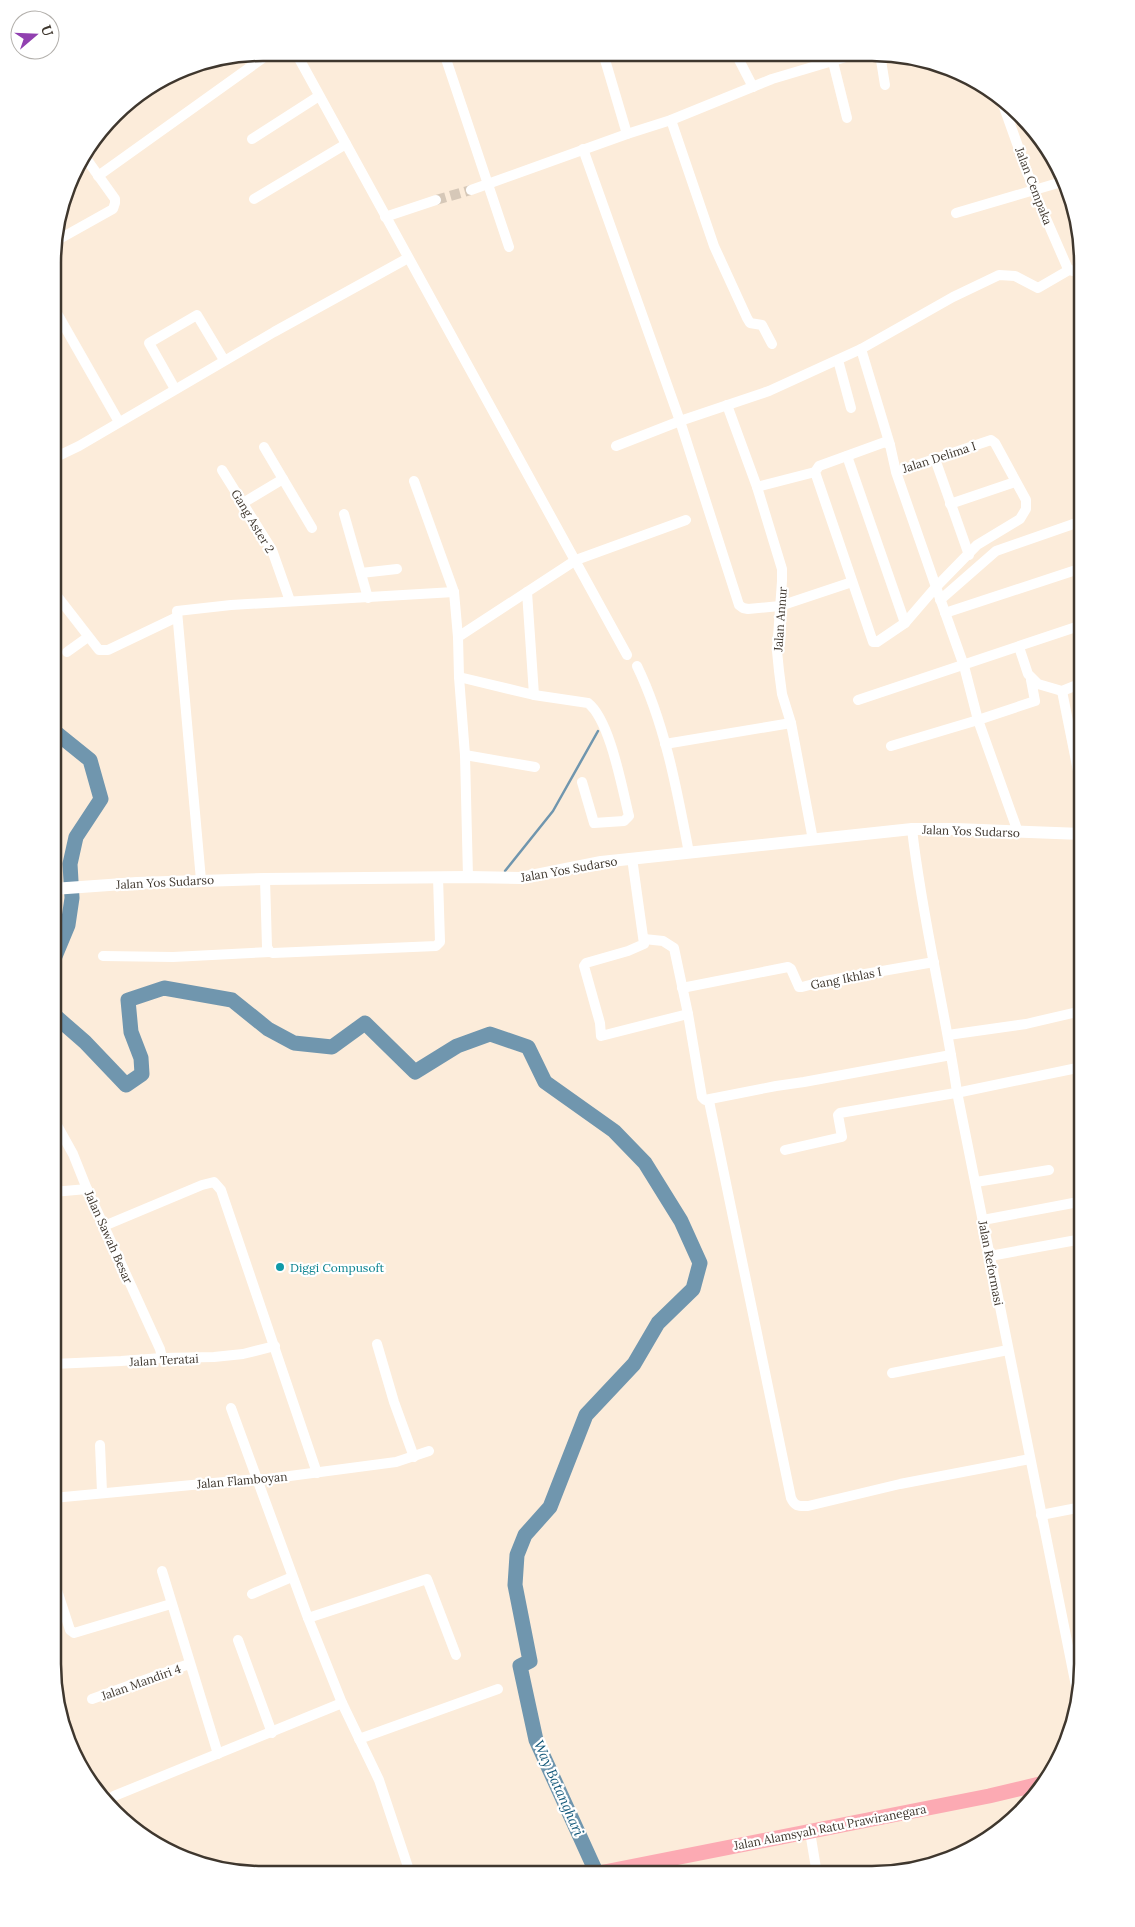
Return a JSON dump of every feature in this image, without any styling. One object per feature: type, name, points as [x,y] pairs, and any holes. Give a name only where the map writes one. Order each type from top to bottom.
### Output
[{"type":"main road","name":"Jalan Alamsyah Ratu Prawiranegara","points":[[631,1866],[810,1832],[1033,1785]]},
{"type":"street","points":[[300,61],[627,655]]},
{"type":"street","points":[[447,61],[486,185],[509,247]]},
{"type":"street","points":[[605,61],[627,134]]},
{"type":"street","points":[[740,61],[753,87]]},
{"type":"street","points":[[471,190],[583,149],[671,120],[772,79],[836,61]]},
{"type":"street","points":[[98,176],[257,62]]},
{"type":"street","points":[[833,62],[847,118]]},
{"type":"street","points":[[881,62],[885,85]]},
{"type":"street","points":[[252,139],[319,96]]},
{"type":"street","name":"Jalan Cempaka","points":[[1006,113],[1034,191],[1074,268]]},
{"type":"street","points":[[671,120],[718,254],[747,318],[750,323],[762,325],[772,344]]},
{"type":"street","points":[[254,199],[346,144]]},
{"type":"street","points":[[583,149],[680,420],[739,605],[743,608],[780,606],[852,582],[815,472]]},
{"type":"street","points":[[63,237],[115,206],[115,198],[88,162]]},
{"type":"street","points":[[956,213],[1057,184]]},
{"type":"street","points":[[385,217],[436,200]]},
{"type":"street","points":[[61,454],[224,360],[408,258]]},
{"type":"street","points":[[616,446],[680,420],[770,391],[861,349],[999,275],[1015,276],[1038,288],[1074,270]]},
{"type":"street","points":[[175,389],[149,343],[157,338],[197,315],[224,360]]},
{"type":"street","points":[[61,320],[119,422]]},
{"type":"street","points":[[861,349],[890,445],[896,472],[964,666],[978,720],[1018,832]]},
{"type":"street","points":[[838,360],[851,408]]},
{"type":"street","name":"Jalan Annur","points":[[727,405],[757,487],[782,569],[777,651],[782,694],[791,723],[813,840]]},
{"type":"street","name":"Jalan Delima I","points":[[852,582],[873,642],[877,642],[905,623],[936,587],[977,545],[1020,519],[1027,505],[993,441],[896,472]]},
{"type":"street","points":[[757,487],[815,472],[819,466],[885,442],[890,445]]},
{"type":"street","points":[[264,447],[312,528]]},
{"type":"street","points":[[847,456],[905,623]]},
{"type":"street","points":[[935,459],[969,555]]},
{"type":"street","name":"Gang Aster 2","points":[[222,470],[272,550],[290,601]]},
{"type":"street","points":[[243,503],[283,479]]},
{"type":"street","points":[[414,481],[454,592],[465,755],[468,876]]},
{"type":"street","points":[[950,504],[1015,482]]},
{"type":"street","points":[[344,514],[368,598]]},
{"type":"street","points":[[458,638],[576,560],[686,520]]},
{"type":"street","points":[[940,600],[996,550],[1074,524]]},
{"type":"street","points":[[361,573],[397,569]]},
{"type":"street","points":[[945,614],[1074,571]]},
{"type":"street","points":[[201,880],[177,611],[290,601],[454,592]]},
{"type":"street","points":[[526,592],[534,695]]},
{"type":"street","points":[[61,601],[99,650],[108,650],[177,617]]},
{"type":"street","points":[[858,700],[1074,628]]},
{"type":"street","points":[[67,652],[88,637]]},
{"type":"street","points":[[891,746],[1034,701],[1031,680],[1019,647]]},
{"type":"street","points":[[637,666],[650,693],[665,744],[689,853]]},
{"type":"street","points":[[459,677],[534,695],[588,703],[594,708],[608,738],[630,816],[628,819],[624,821],[594,823],[582,782]]},
{"type":"street","points":[[1031,680],[1062,691],[1074,686]]},
{"type":"street","points":[[1062,691],[1074,751]]},
{"type":"street","points":[[665,744],[791,723]]},
{"type":"street","points":[[465,755],[535,767]]},
{"type":"street","name":"Jalan Yos Sudarso","points":[[61,889],[201,880],[468,876],[521,878],[601,862],[632,858],[912,829],[1074,834]]},
{"type":"street","name":"Jalan Reformasi","points":[[912,829],[918,883],[948,1035],[957,1092],[1073,1673]]},
{"type":"street","points":[[632,858],[644,944],[586,963],[584,966],[602,1036],[688,1014]]},
{"type":"street","points":[[103,956],[173,957],[436,946],[440,942],[438,877]]},
{"type":"street","points":[[265,879],[267,947],[270,952]]},
{"type":"street","points":[[644,939],[663,941],[674,948],[688,1014],[702,1097],[705,1100],[709,1101],[776,1086],[951,1055]]},
{"type":"street","name":"Gang Ikhlas I","points":[[682,988],[788,968],[791,968],[799,987],[802,987],[825,981],[934,962]]},
{"type":"street","points":[[948,1035],[1026,1024],[1074,1013]]},
{"type":"street","points":[[785,1150],[842,1137],[838,1116],[840,1113],[1074,1069]]},
{"type":"street","points":[[709,1101],[791,1498],[794,1504],[808,1506],[900,1484],[1030,1459]]},
{"type":"street","name":"Jalan Sawah Besar","points":[[61,1132],[73,1154],[160,1349],[162,1358]]},
{"type":"street","points":[[976,1182],[1049,1170]]},
{"type":"street","points":[[104,1226],[202,1185],[214,1182],[221,1190],[317,1473]]},
{"type":"street","points":[[61,1191],[87,1189]]},
{"type":"street","points":[[983,1220],[1073,1203]]},
{"type":"street","points":[[990,1256],[1074,1240]]},
{"type":"street","points":[[377,1344],[394,1402],[414,1457]]},
{"type":"street","name":"Jalan Teratai","points":[[61,1364],[121,1362],[162,1358],[214,1358],[243,1354],[275,1346]]},
{"type":"street","points":[[892,1373],[1008,1350]]},
{"type":"street","points":[[231,1408],[308,1618],[342,1703],[379,1780],[408,1866]]},
{"type":"street","points":[[100,1445],[102,1492]]},
{"type":"street","name":"Jalan Flamboyan","points":[[61,1497],[317,1473],[396,1462],[429,1451]]},
{"type":"street","points":[[1041,1515],[1074,1509]]},
{"type":"street","points":[[162,1571],[218,1754]]},
{"type":"street","points":[[252,1594],[292,1577]]},
{"type":"street","points":[[308,1618],[427,1579],[456,1656]]},
{"type":"street","points":[[61,1602],[70,1630],[74,1633],[171,1604]]},
{"type":"street","points":[[238,1640],[272,1733]]},
{"type":"street","name":"Jalan Mandiri 4","points":[[92,1699],[189,1664]]},
{"type":"street","points":[[359,1739],[498,1689]]},
{"type":"street","points":[[114,1796],[342,1703]]},
{"type":"street","points":[[810,1832],[816,1866]]},
{"type":"waterway","points":[[505,871],[553,811],[598,731]]},
{"type":"waterway","name":"Way Batanghari","points":[[61,737],[90,760],[101,799],[76,837],[70,864],[72,898],[68,925],[61,942]]},
{"type":"waterway","name":"Way Batanghari","points":[[61,1021],[85,1042],[126,1085],[142,1074],[141,1058],[131,1032],[128,1000],[164,988],[232,1000],[268,1029],[294,1043],[332,1047],[365,1023],[415,1072],[457,1046],[490,1034],[528,1047],[545,1082],[614,1131],[645,1163],[681,1221],[700,1263],[693,1289],[658,1323],[634,1364],[586,1415],[550,1507],[525,1535],[517,1555],[515,1585],[530,1661],[520,1666],[536,1740],[593,1866]]},
{"type":"tunnel","points":[[436,200],[471,190]]},
{"type":"place","name":"Diggi Compusoft","points":[[280,1267]]}]
